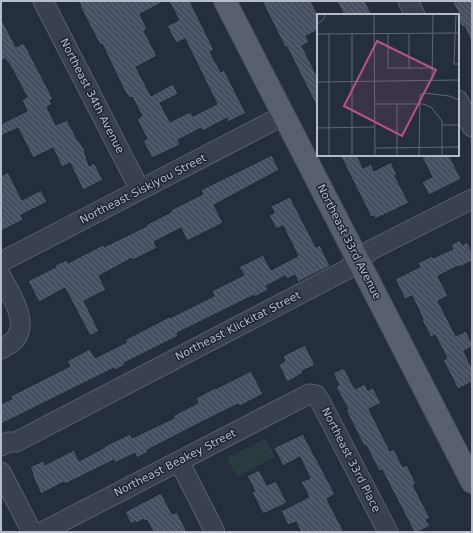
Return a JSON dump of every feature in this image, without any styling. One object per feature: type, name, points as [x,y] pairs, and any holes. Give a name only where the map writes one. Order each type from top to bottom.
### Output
[{"type":"main road","name":"Northeast 33rd Avenue","points":[[225,1],[472,482]]},
{"type":"street","name":"Northeast 34th Avenue","points":[[43,1],[140,190]]},
{"type":"street","points":[[408,1],[414,14]]},
{"type":"street","points":[[459,102],[472,127]]},
{"type":"street","name":"Northeast Siskiyou Street","points":[[1,262],[284,115]]},
{"type":"street","name":"Northeast Klickitat Street","points":[[8,444],[346,270],[372,250],[472,198]]},
{"type":"street","points":[[1,276],[18,311],[21,324],[16,338],[9,345],[1,349]]},
{"type":"street","name":"Northeast Beakey Street","points":[[42,532],[309,394]]},
{"type":"street","name":"Northeast 33rd Place","points":[[309,394],[316,395],[320,400],[388,532]]},
{"type":"street","points":[[179,461],[215,532]]},
{"type":"street","points":[[1,472],[32,532]]},
{"type":"green space","points":[[265,439],[275,457],[237,477],[227,458]]},
{"type":"building","points":[[78,1],[165,1],[140,14],[147,29],[144,31],[157,56],[136,67],[151,96],[173,84],[178,94],[160,103],[170,122],[190,112],[193,116],[217,104],[185,39],[176,43],[167,26],[179,20],[169,1],[190,1],[214,50],[210,52],[221,72],[224,70],[246,113],[228,122],[227,118],[203,131],[201,128],[178,140],[180,145],[152,158],[143,141],[147,139],[137,119],[142,116],[132,97],[129,98],[126,94],[102,44],[100,45]]},
{"type":"building","points":[[262,1],[311,1],[318,14],[317,30],[306,36],[309,42],[302,46],[317,76],[317,107],[287,47],[285,47]]},
{"type":"building","points":[[337,1],[365,1],[372,14],[344,14]]},
{"type":"building","points":[[452,1],[472,1],[472,43],[464,26],[462,27],[459,21],[458,12]]},
{"type":"building","points":[[1,18],[16,47],[24,43],[53,99],[50,100],[52,104],[47,107],[56,125],[67,120],[84,149],[89,166],[94,163],[103,180],[83,190],[70,163],[62,167],[53,148],[33,158],[18,128],[1,136],[1,124],[27,111],[22,100],[27,97],[9,63],[5,59],[1,61]]},
{"type":"building","points":[[272,155],[279,170],[214,205],[223,223],[187,241],[181,228],[154,242],[157,248],[133,260],[132,258],[99,276],[106,290],[84,301],[99,331],[90,336],[65,288],[39,302],[28,281],[56,267],[55,265],[67,260],[68,263],[103,245],[104,247],[147,226],[146,225],[171,212],[171,210],[203,194],[201,190]]},
{"type":"building","points":[[340,156],[357,156],[363,168],[371,164],[374,171],[391,162],[397,175],[395,176],[409,203],[375,219],[374,216],[371,217]]},
{"type":"building","points":[[422,156],[450,156],[461,179],[429,195],[422,182],[432,177]]},
{"type":"building","points":[[8,172],[22,200],[41,190],[47,202],[21,215],[23,220],[1,231],[1,176]]},
{"type":"building","points":[[290,197],[316,247],[320,245],[330,266],[298,282],[295,275],[287,279],[285,276],[266,286],[268,290],[255,297],[254,295],[177,333],[178,336],[124,363],[125,365],[115,370],[114,368],[1,424],[1,404],[12,399],[11,396],[70,366],[67,361],[90,349],[95,358],[127,342],[125,340],[169,317],[170,318],[214,296],[212,291],[244,275],[239,267],[263,255],[271,270],[298,256],[283,226],[276,229],[269,215],[274,213],[271,206]]},
{"type":"building","points":[[460,240],[462,245],[467,242],[472,252],[472,261],[438,276],[448,296],[438,301],[456,336],[466,331],[472,343],[472,347],[464,351],[472,368],[472,382],[458,389],[443,360],[447,358],[435,335],[431,337],[412,296],[405,299],[395,279],[420,267],[418,263],[432,256],[433,258],[453,249],[451,245]]},
{"type":"building","points":[[305,345],[315,365],[302,371],[303,373],[287,382],[279,365],[285,361],[283,356]]},
{"type":"building","points":[[344,368],[355,389],[365,384],[368,390],[373,388],[381,403],[369,409],[390,451],[394,449],[403,467],[407,465],[416,484],[413,485],[430,518],[426,520],[430,526],[418,532],[414,532],[382,470],[379,471],[366,445],[364,446],[346,410],[348,409],[336,387],[339,385],[333,373]]},
{"type":"building","points":[[251,371],[263,394],[240,406],[238,404],[202,422],[147,450],[148,452],[137,458],[135,453],[115,463],[114,460],[41,494],[30,467],[43,461],[45,465],[74,450],[79,461],[130,434],[132,438],[174,418],[173,416],[198,403],[196,398]]},
{"type":"building","points":[[303,434],[335,494],[327,499],[344,532],[301,532],[296,522],[288,525],[281,511],[309,497],[301,482],[310,478],[300,457],[283,466],[274,448]]},
{"type":"building","points":[[259,470],[267,485],[276,481],[287,503],[263,514],[252,492],[255,491],[247,476]]},
{"type":"building","points":[[161,493],[172,514],[177,512],[187,532],[153,532],[147,520],[144,521],[143,519],[137,523],[136,521],[131,524],[125,512]]}]
